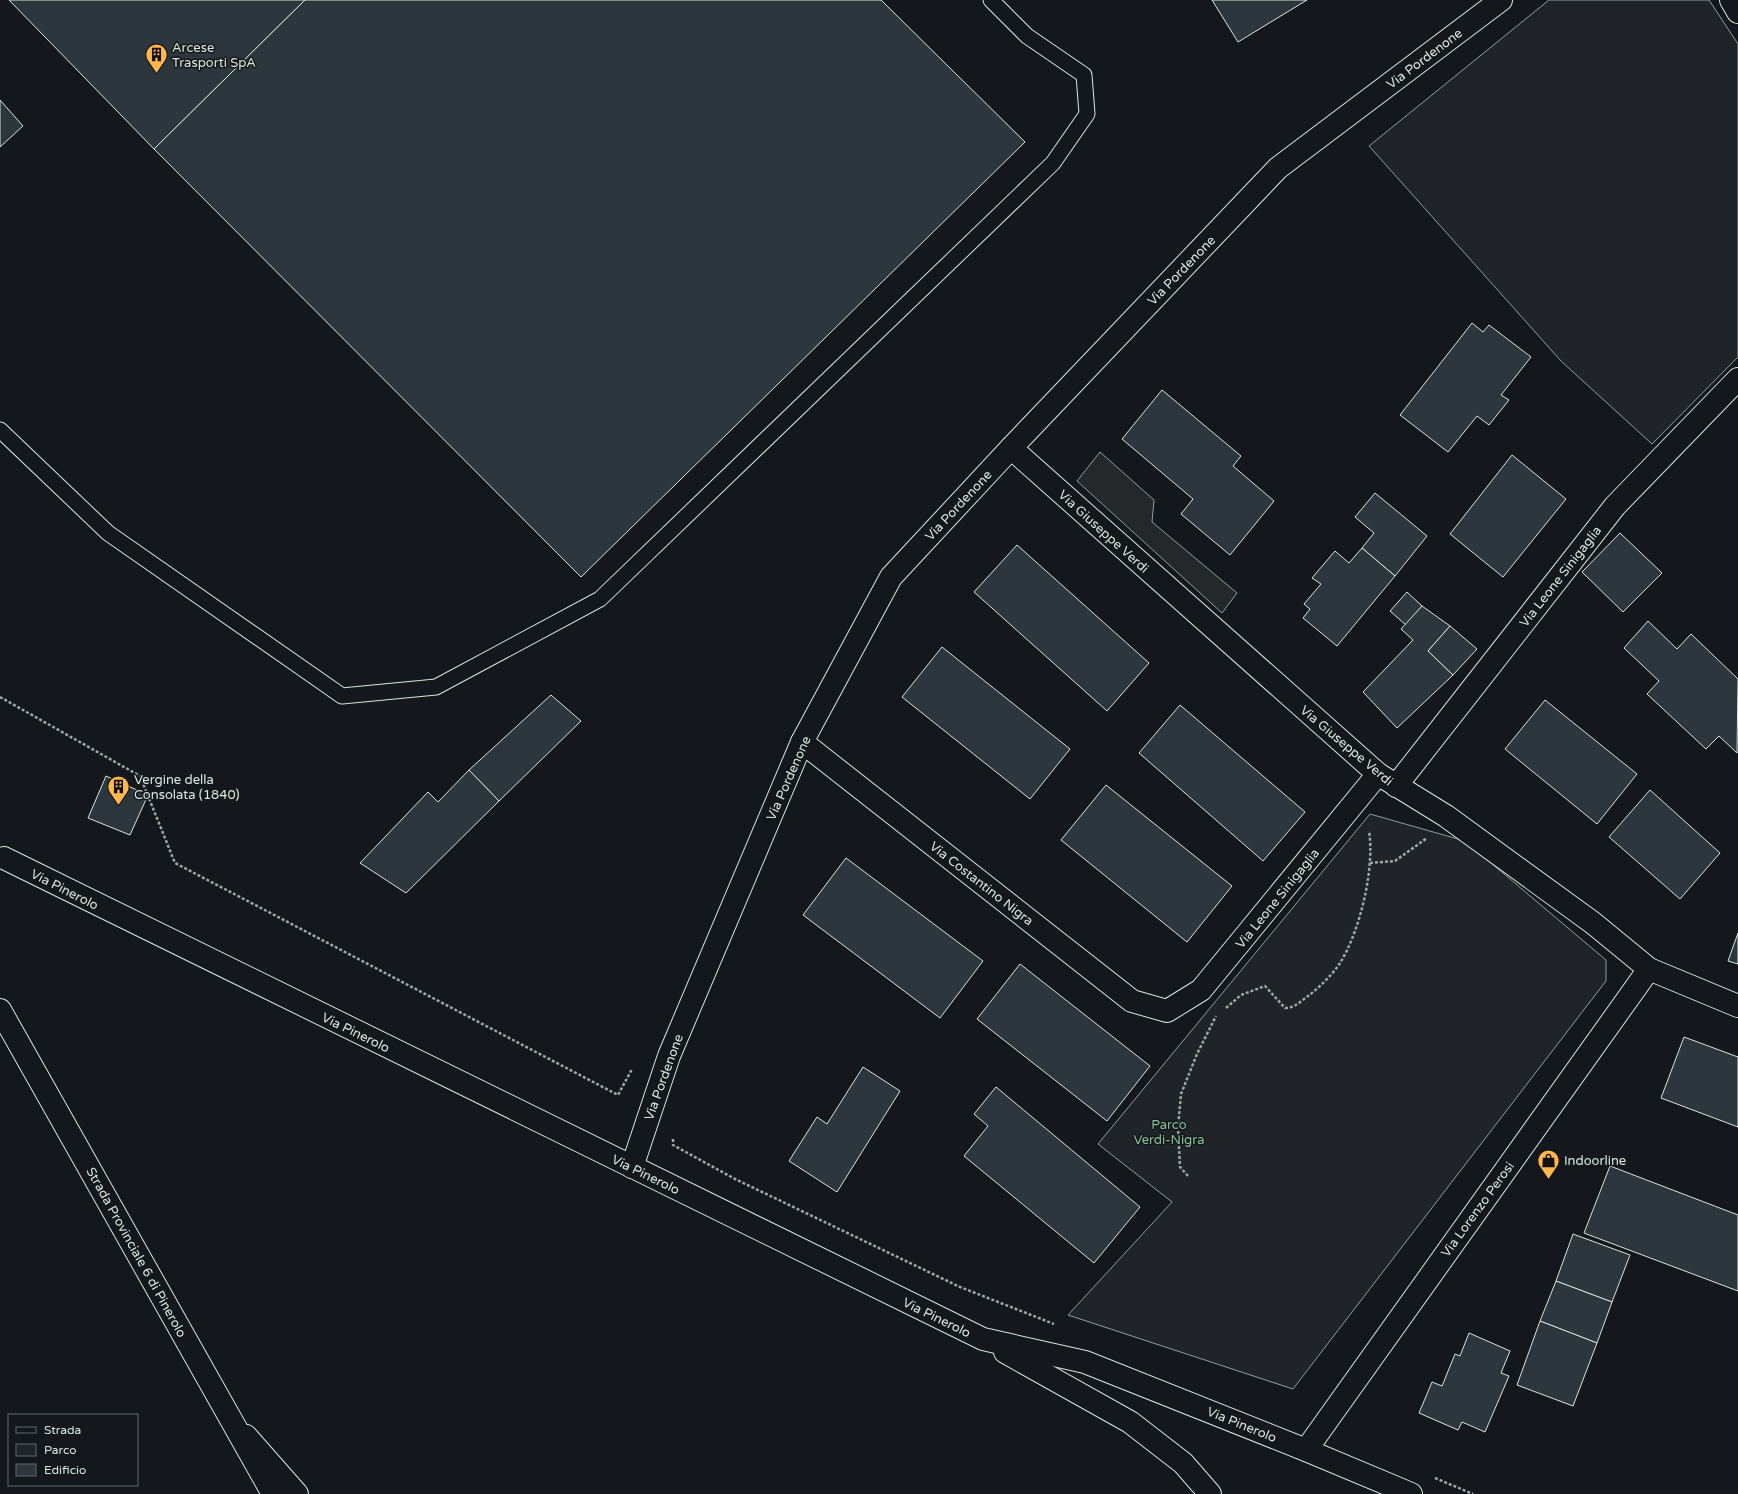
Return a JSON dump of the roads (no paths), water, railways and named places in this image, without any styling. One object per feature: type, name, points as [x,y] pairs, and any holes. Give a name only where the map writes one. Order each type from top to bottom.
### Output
[{"type":"street","name":"Via Pordenone","points":[[632,1167],[669,1056],[802,742],[891,577],[1011,448],[1278,168],[1501,0]]},
{"type":"street","points":[[1731,0],[1738,12]]},
{"type":"street","name":"Via Leone Sinigaglia","points":[[1396,786],[1614,506],[1738,379]]},
{"type":"street","name":"Via Giuseppe Verdi","points":[[1011,448],[1378,774],[1446,816],[1593,923],[1649,969],[1738,1006]]},
{"type":"street","name":"Via Costantino Nigra","points":[[802,742],[1132,1001],[1167,1011]]},
{"type":"street","name":"Via Leone Sinigaglia","points":[[1167,1011],[1201,990],[1378,774]]},
{"type":"street","name":"Via Pinerolo","points":[[4,858],[983,1339],[1085,1362],[1306,1450],[1411,1494]]},
{"type":"street","name":"Via Lorenzo Perosi","points":[[1306,1450],[1649,969]]},
{"type":"street","name":"Strada Provinciale 6 di Pinerolo","points":[[0,1010],[273,1494]]},
{"type":"street","points":[[983,1339],[1130,1422],[1183,1464],[1210,1494]]},
{"type":"street","points":[[230,1417],[297,1494]]},
{"type":"lane","points":[[0,430],[108,533],[342,696],[436,687],[600,599],[1053,163],[1087,114],[1084,75],[1027,36],[991,0]]},
{"type":"place","name":"Arcese Trasporti SpA","points":[[156,74]]},
{"type":"place","name":"Vergine della Consolata (1840)","points":[[118,806]]},
{"type":"place","name":"Indoorline","points":[[1548,1180]]},
{"type":"park label","name":"Parco Verdi-Nigra","points":[[1169,1132]]}]
